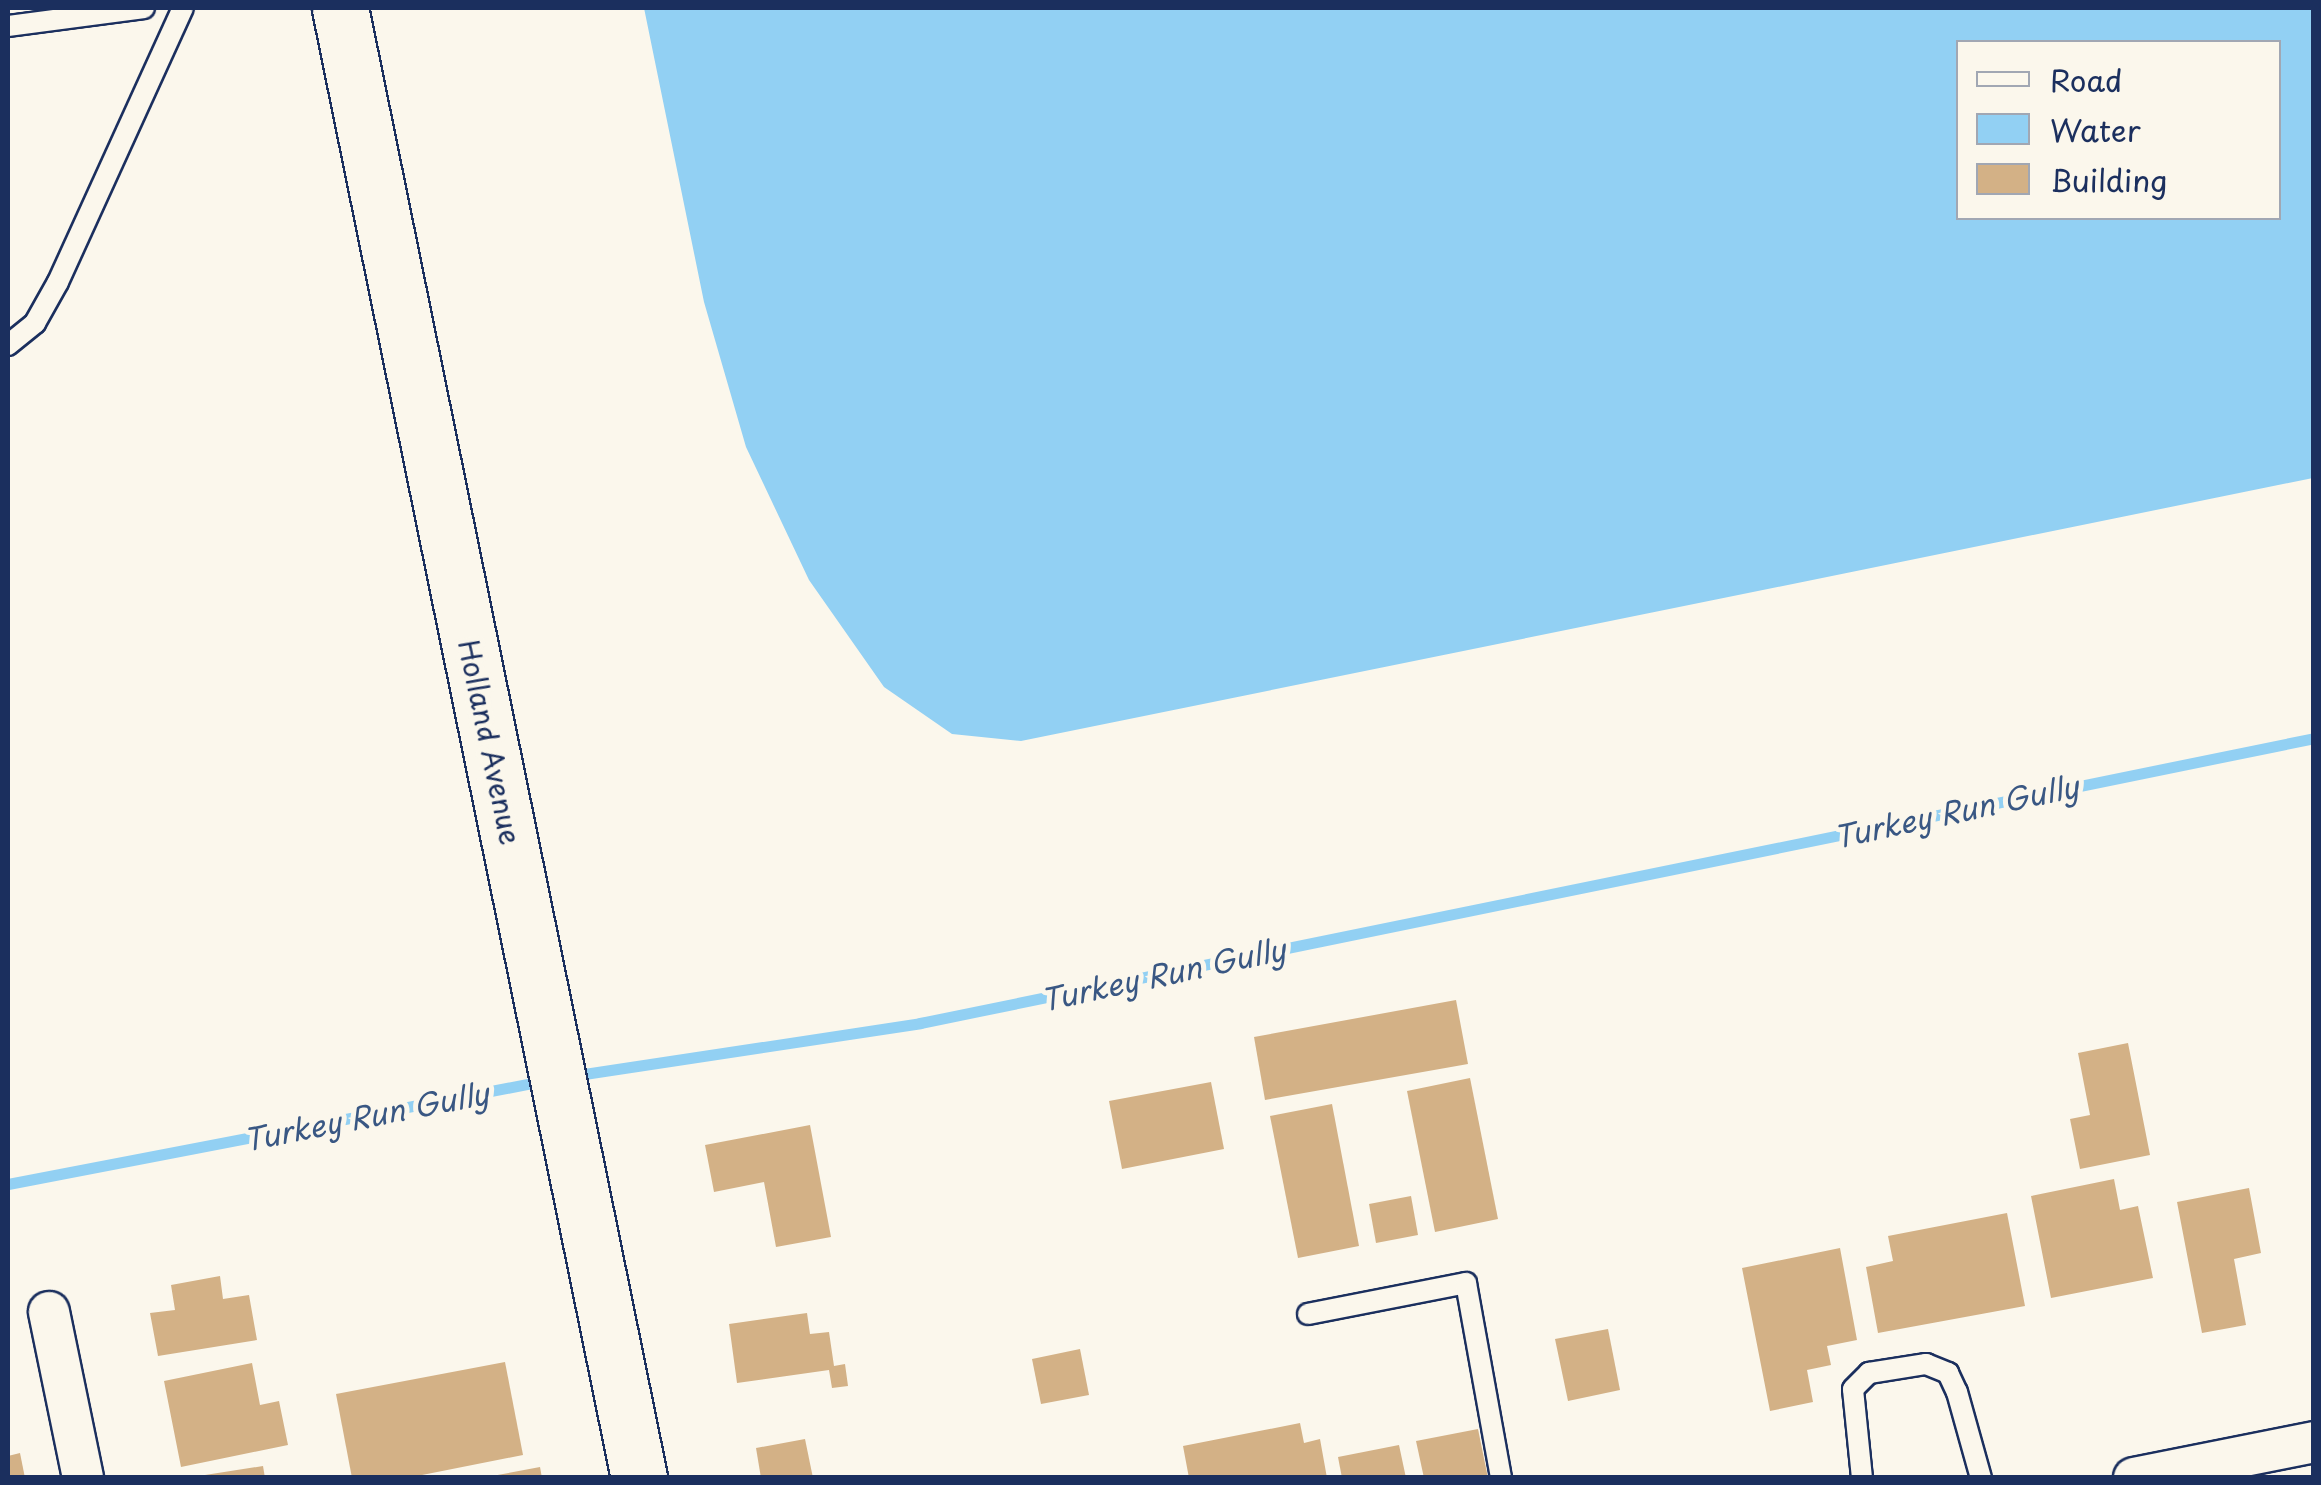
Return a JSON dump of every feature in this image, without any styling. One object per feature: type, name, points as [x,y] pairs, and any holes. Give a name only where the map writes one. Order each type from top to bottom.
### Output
[{"type":"main road","name":"Holland Avenue","points":[[340,8],[640,1478]]},
{"type":"street","points":[[50,1312],[82,1478]]},
{"type":"street","points":[[2134,1478],[2314,1442]]},
{"type":"lane","points":[[8,26],[144,8]]},
{"type":"lane","points":[[8,345],[35,324],[58,282],[183,8]]},
{"type":"lane","points":[[1308,1314],[1466,1283],[1501,1478]]},
{"type":"lane","points":[[1862,1478],[1854,1389],[1870,1373],[1926,1364],[1948,1373],[1982,1478]]},
{"type":"water","points":[[644,8],[2313,8],[2313,478],[1021,741],[952,734],[884,687],[809,580],[746,447],[704,302]]},
{"type":"building","points":[[1456,1000],[1468,1064],[1265,1100],[1254,1037]]},
{"type":"building","points":[[2128,1043],[2150,1155],[2080,1169],[2070,1119],[2090,1115],[2078,1053]]},
{"type":"building","points":[[1470,1078],[1498,1219],[1435,1232],[1407,1091]]},
{"type":"building","points":[[1211,1082],[1224,1149],[1122,1169],[1109,1101]]},
{"type":"building","points":[[1332,1104],[1359,1246],[1298,1258],[1270,1116]]},
{"type":"building","points":[[810,1125],[831,1237],[776,1247],[764,1182],[714,1192],[705,1145]]},
{"type":"building","points":[[2114,1179],[2120,1210],[2138,1206],[2153,1278],[2051,1298],[2031,1196]]},
{"type":"building","points":[[2249,1188],[2261,1253],[2234,1259],[2246,1325],[2202,1333],[2177,1202]]},
{"type":"building","points":[[1411,1196],[1418,1235],[1376,1243],[1369,1204]]},
{"type":"building","points":[[2007,1213],[2025,1306],[1878,1333],[1866,1267],[1893,1261],[1888,1236]]},
{"type":"building","points":[[1840,1248],[1857,1340],[1827,1346],[1831,1365],[1807,1370],[1813,1402],[1770,1411],[1742,1268]]},
{"type":"building","points":[[220,1276],[223,1299],[249,1295],[257,1340],[158,1356],[150,1313],[175,1310],[171,1285]]},
{"type":"building","points":[[807,1313],[810,1334],[829,1332],[834,1366],[845,1364],[848,1386],[832,1388],[829,1370],[737,1383],[729,1324]]},
{"type":"building","points":[[1608,1329],[1620,1390],[1568,1401],[1555,1339]]},
{"type":"building","points":[[1080,1349],[1089,1395],[1041,1404],[1032,1359]]},
{"type":"building","points":[[505,1362],[523,1455],[407,1478],[352,1478],[336,1394]]},
{"type":"building","points":[[252,1363],[260,1405],[279,1401],[288,1445],[181,1467],[164,1381]]},
{"type":"building","points":[[1300,1423],[1304,1443],[1320,1439],[1327,1478],[1189,1478],[1183,1446]]},
{"type":"building","points":[[1478,1429],[1488,1478],[1424,1478],[1416,1441]]},
{"type":"building","points":[[805,1439],[813,1478],[761,1478],[756,1448]]},
{"type":"building","points":[[1399,1445],[1406,1478],[1342,1478],[1338,1457]]},
{"type":"building","points":[[20,1453],[25,1478],[8,1478],[8,1456]]},
{"type":"building","points":[[263,1466],[265,1478],[205,1478],[205,1475]]},
{"type":"building","points":[[540,1467],[542,1478],[492,1478],[492,1476]]},
{"type":"waterway","name":"Turkey Run Gully","points":[[571,1076],[920,1023],[2314,738]]},
{"type":"waterway","name":"Turkey Run Gully","points":[[8,1184],[543,1081]]}]
